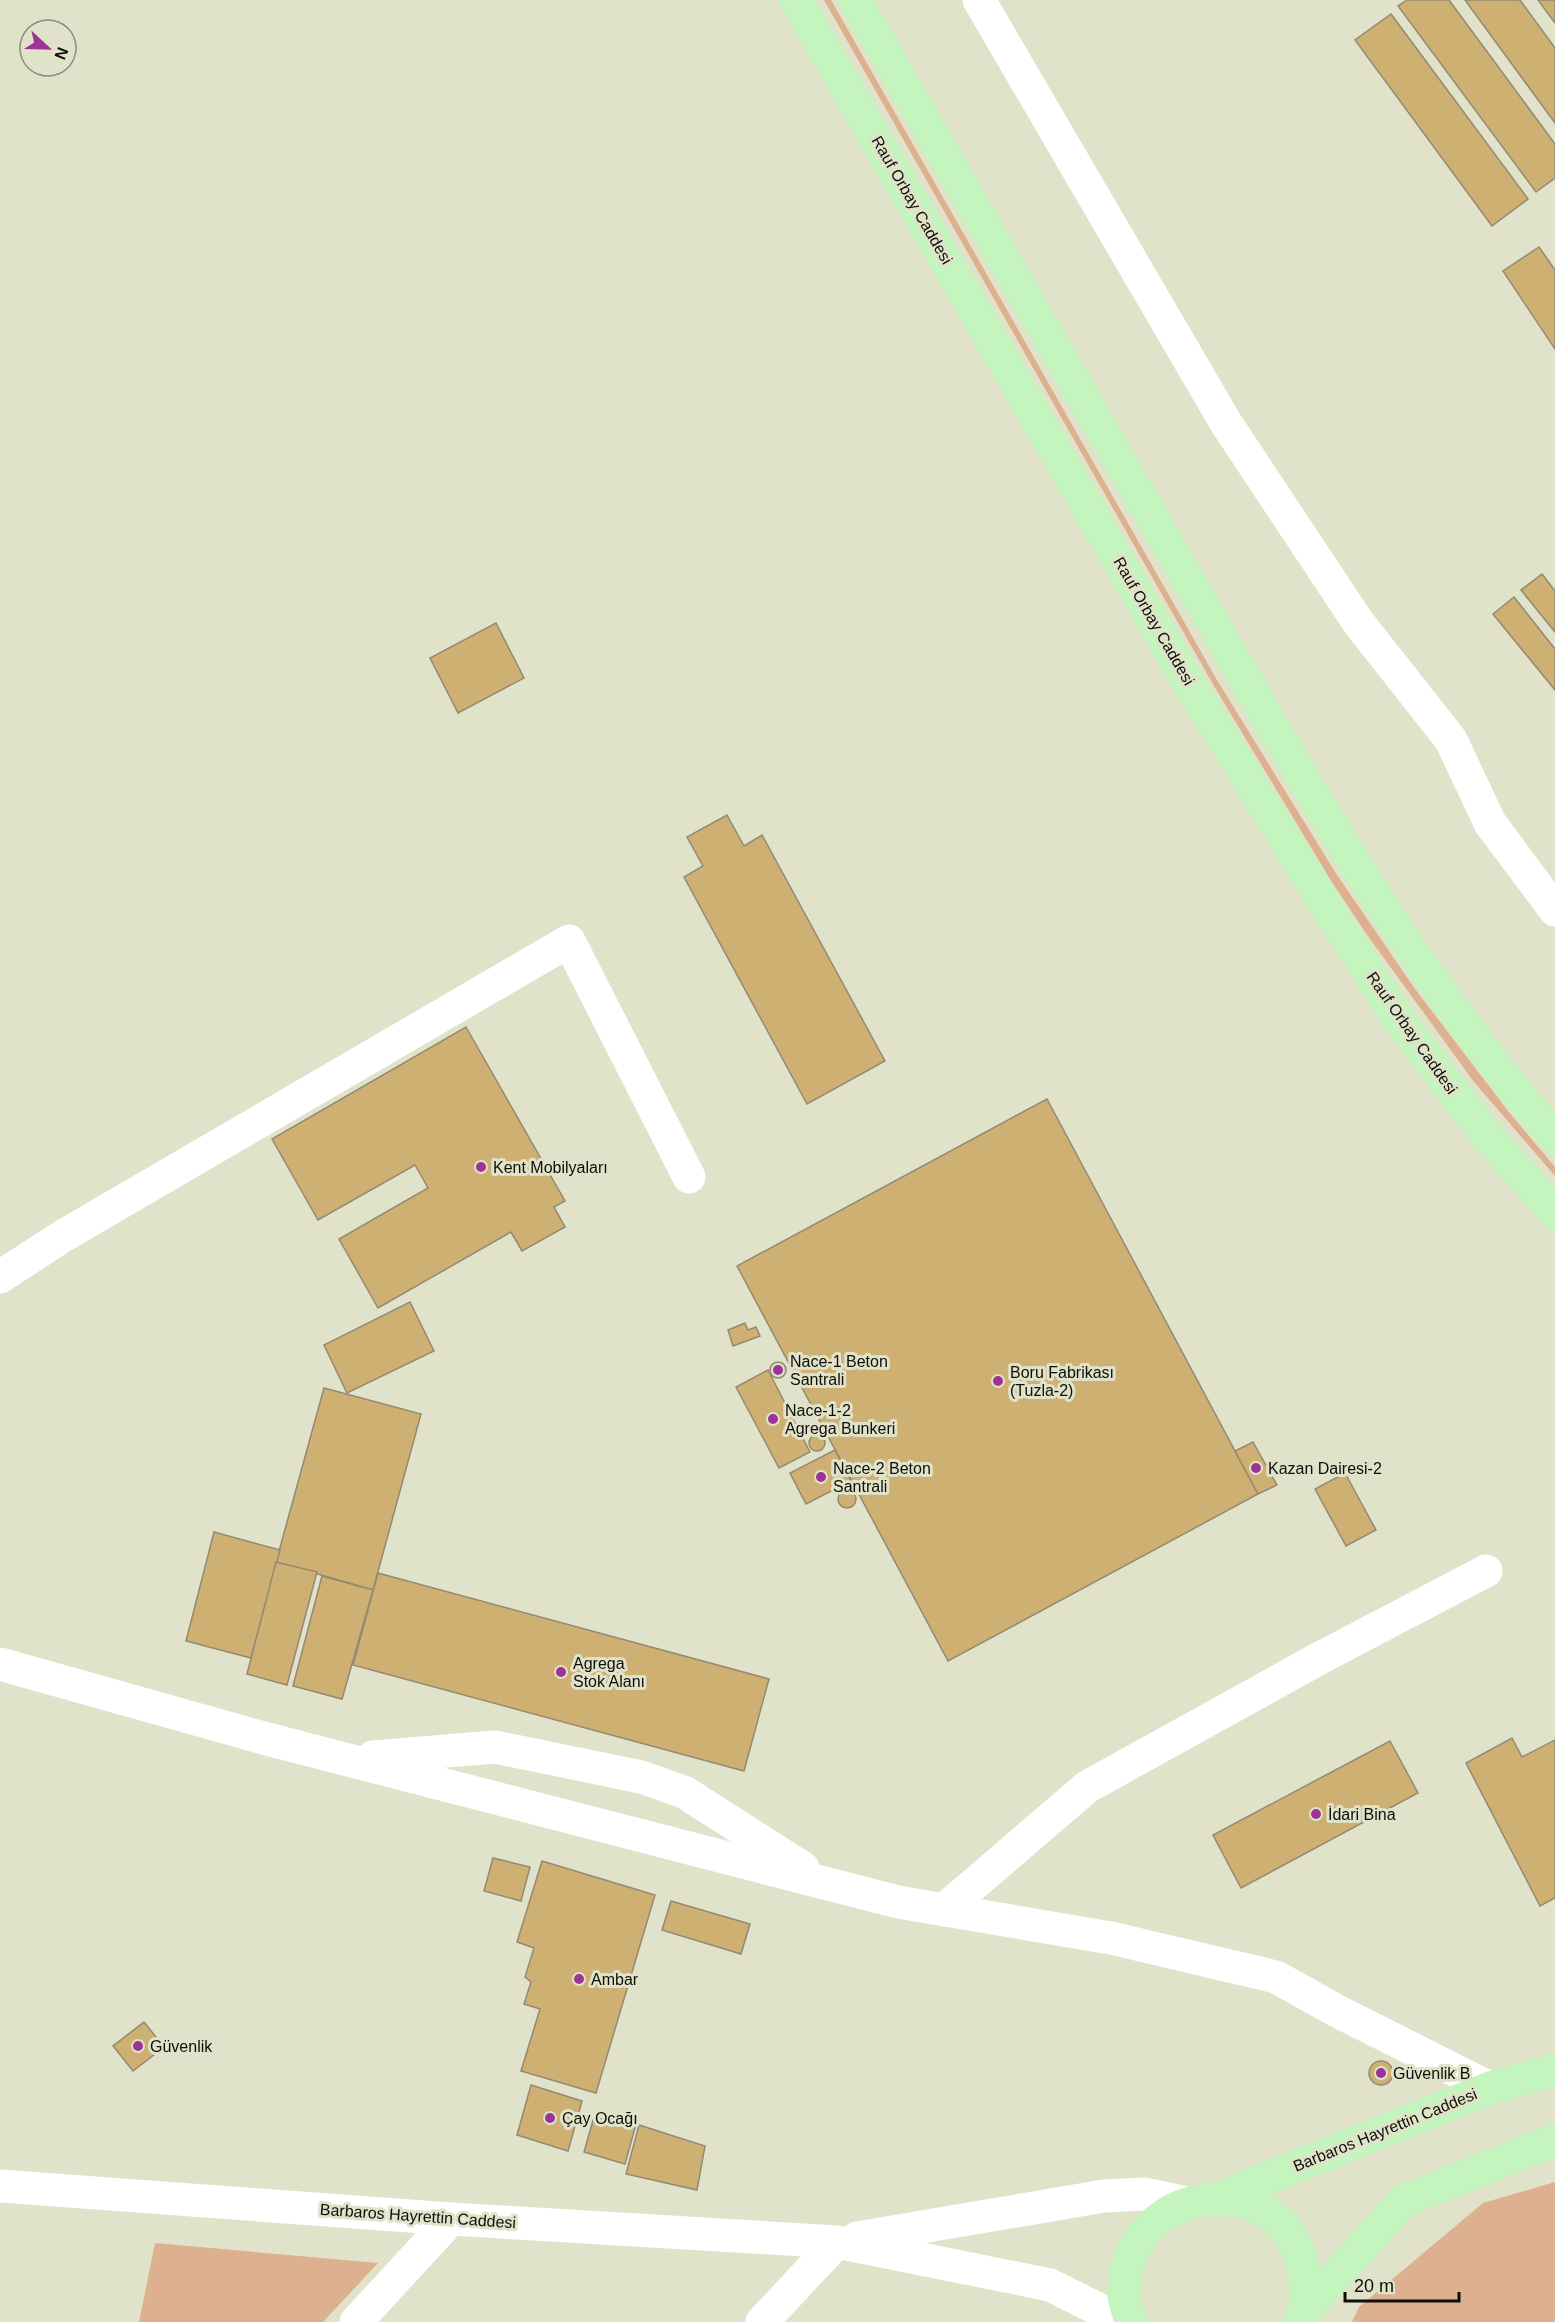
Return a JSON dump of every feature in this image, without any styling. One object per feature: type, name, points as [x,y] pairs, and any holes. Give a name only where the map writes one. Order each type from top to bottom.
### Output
[{"type":"main road","name":"Rauf Orbay Caddesi","points":[[796,0],[1183,673],[1315,888],[1399,1020],[1484,1132],[1555,1213]]},
{"type":"main road","points":[[855,0],[1268,718],[1400,932],[1488,1055],[1555,1137]]},
{"type":"main road","name":"Barbaros Hayrettin Caddesi","points":[[1131,2322],[1124,2296],[1127,2266],[1139,2239],[1159,2217],[1490,2088],[1555,2070]]},
{"type":"main road","points":[[1302,2317],[1403,2201],[1555,2139]]},
{"type":"main road","points":[[1202,2200],[1244,2202],[1261,2211],[1288,2234],[1301,2258],[1305,2276],[1302,2317]]},
{"type":"street","points":[[979,0],[1226,423],[1358,622],[1451,740],[1490,823],[1555,910]]},
{"type":"street","points":[[0,1277],[63,1236],[569,940],[689,1177]]},
{"type":"street","points":[[944,1910],[1087,1786],[1320,1658],[1486,1571]]},
{"type":"street","points":[[0,1664],[347,1760],[832,1886],[898,1902],[1111,1938],[1276,1977],[1336,2011],[1490,2088]]},
{"type":"street","points":[[347,1760],[495,1747],[550,1756],[641,1777],[684,1792],[832,1886]]},
{"type":"street","name":"Barbaros Hayrettin Caddesi","points":[[0,2186],[451,2219],[837,2242]]},
{"type":"street","points":[[762,2322],[837,2242],[1104,2196],[1144,2194],[1202,2200]]},
{"type":"street","points":[[357,2322],[451,2219]]},
{"type":"street","points":[[837,2242],[1050,2285],[1124,2322]]},
{"type":"shaded area","points":[[824,0],[831,0],[1217,680],[1335,872],[1415,989],[1508,1111],[1555,1167],[1555,1176],[1474,1082],[1365,932],[1330,879],[1214,686]]},
{"type":"shaded area","points":[[1555,2182],[1555,2322],[1352,2322],[1359,2307],[1483,2203]]},
{"type":"shaded area","points":[[155,2243],[378,2263],[323,2322],[139,2322]]},
{"type":"building","points":[[1407,0],[1449,0],[1555,144],[1555,178],[1536,192],[1398,6]]},
{"type":"building","points":[[1465,0],[1520,0],[1555,48],[1555,123]]},
{"type":"building","points":[[1538,0],[1555,0],[1555,23]]},
{"type":"building","points":[[1391,14],[1528,199],[1492,226],[1355,40]]},
{"type":"building","points":[[1539,247],[1555,270],[1555,349],[1503,271]]},
{"type":"building","points":[[1542,574],[1555,591],[1555,632],[1521,590]]},
{"type":"building","points":[[1514,597],[1555,649],[1555,690],[1493,614]]},
{"type":"building","points":[[496,623],[524,678],[458,713],[430,658]]},
{"type":"building","points":[[727,815],[744,846],[762,835],[885,1061],[807,1104],[684,877],[703,866],[687,837]]},
{"type":"building","name":"Kent Mobilyaları","points":[[466,1027],[565,1201],[554,1207],[565,1227],[522,1251],[511,1232],[378,1308],[339,1239],[428,1188],[415,1165],[318,1220],[272,1139]]},
{"type":"building","name":"Boru Fabrikası (Tuzla-2)","points":[[1047,1099],[1258,1494],[948,1661],[737,1266]]},
{"type":"building","points":[[410,1302],[434,1351],[347,1393],[324,1345]]},
{"type":"building","points":[[745,1323],[748,1330],[756,1327],[760,1336],[733,1346],[728,1330]]},
{"type":"building","name":"Nace-1 Beton Santrali","points":[[775,1362],[781,1362],[786,1370],[784,1376],[775,1378],[770,1373],[770,1367]]},
{"type":"building","name":"Nace-1-2 Agrega Bunkeri","points":[[768,1370],[810,1452],[779,1468],[736,1387]]},
{"type":"building","points":[[324,1388],[421,1414],[373,1590],[276,1562]]},
{"type":"building","name":"Nace-2 Beton Santrali","points":[[814,1435],[820,1435],[825,1443],[823,1449],[814,1451],[809,1446],[809,1440]]},
{"type":"building","name":"Kazan Dairesi-2","points":[[1253,1442],[1277,1485],[1258,1494],[1235,1451]]},
{"type":"building","name":"Nace-2 Beton Santrali","points":[[835,1450],[851,1481],[806,1504],[790,1473]]},
{"type":"building","points":[[1345,1473],[1376,1530],[1346,1546],[1315,1489]]},
{"type":"building","name":"Nace-2 Beton Santrali","points":[[847,1490],[853,1493],[856,1499],[853,1505],[847,1508],[841,1505],[838,1499],[841,1493]]},
{"type":"building","points":[[214,1532],[280,1550],[251,1658],[186,1641]]},
{"type":"building","points":[[276,1562],[317,1572],[287,1685],[247,1674]]},
{"type":"building","name":"Agrega Stok Alanı","points":[[378,1573],[769,1679],[744,1771],[353,1665]]},
{"type":"building","points":[[322,1576],[373,1590],[342,1699],[293,1686]]},
{"type":"building","points":[[1512,1738],[1522,1757],[1555,1740],[1555,1898],[1540,1906],[1466,1763]]},
{"type":"building","name":"İdari Bina","points":[[1390,1741],[1418,1793],[1241,1888],[1213,1835]]},
{"type":"building","points":[[493,1858],[530,1867],[521,1901],[484,1891]]},
{"type":"building","name":"Ambar","points":[[542,1861],[655,1895],[596,2093],[521,2071],[540,2009],[524,2004],[531,1982],[525,1977],[534,1948],[517,1942]]},
{"type":"building","points":[[671,1901],[750,1924],[741,1954],[662,1930]]},
{"type":"building","name":"Güvenlik","points":[[144,2022],[164,2047],[133,2071],[113,2046]]},
{"type":"building","name":"Güvenlik B","points":[[1381,2061],[1386,2062],[1392,2068],[1392,2078],[1386,2084],[1381,2085],[1376,2084],[1370,2078],[1369,2073],[1370,2068],[1376,2062]]},
{"type":"building","name":"Çay Ocağı","points":[[531,2085],[582,2101],[568,2151],[517,2135]]},
{"type":"building","points":[[594,2117],[635,2128],[625,2164],[584,2152]]},
{"type":"building","points":[[639,2125],[705,2146],[697,2190],[626,2174]]},
{"type":"place","name":"Kent Mobilyaları","points":[[481,1167]]},
{"type":"place","name":"Nace-1 Beton Santrali","points":[[778,1370]]},
{"type":"place","name":"Boru Fabrikası (Tuzla-2)","points":[[998,1381]]},
{"type":"place","name":"Nace-1-2 Agrega Bunkeri","points":[[773,1419]]},
{"type":"place","name":"Kazan Dairesi-2","points":[[1256,1468]]},
{"type":"place","name":"Nace-2 Beton Santrali","points":[[821,1477]]},
{"type":"place","name":"Agrega Stok Alanı","points":[[561,1672]]},
{"type":"place","name":"İdari Bina","points":[[1316,1814]]},
{"type":"place","name":"Ambar","points":[[579,1979]]},
{"type":"place","name":"Güvenlik","points":[[138,2046]]},
{"type":"place","name":"Güvenlik B","points":[[1381,2073]]},
{"type":"place","name":"Çay Ocağı","points":[[550,2118]]}]
